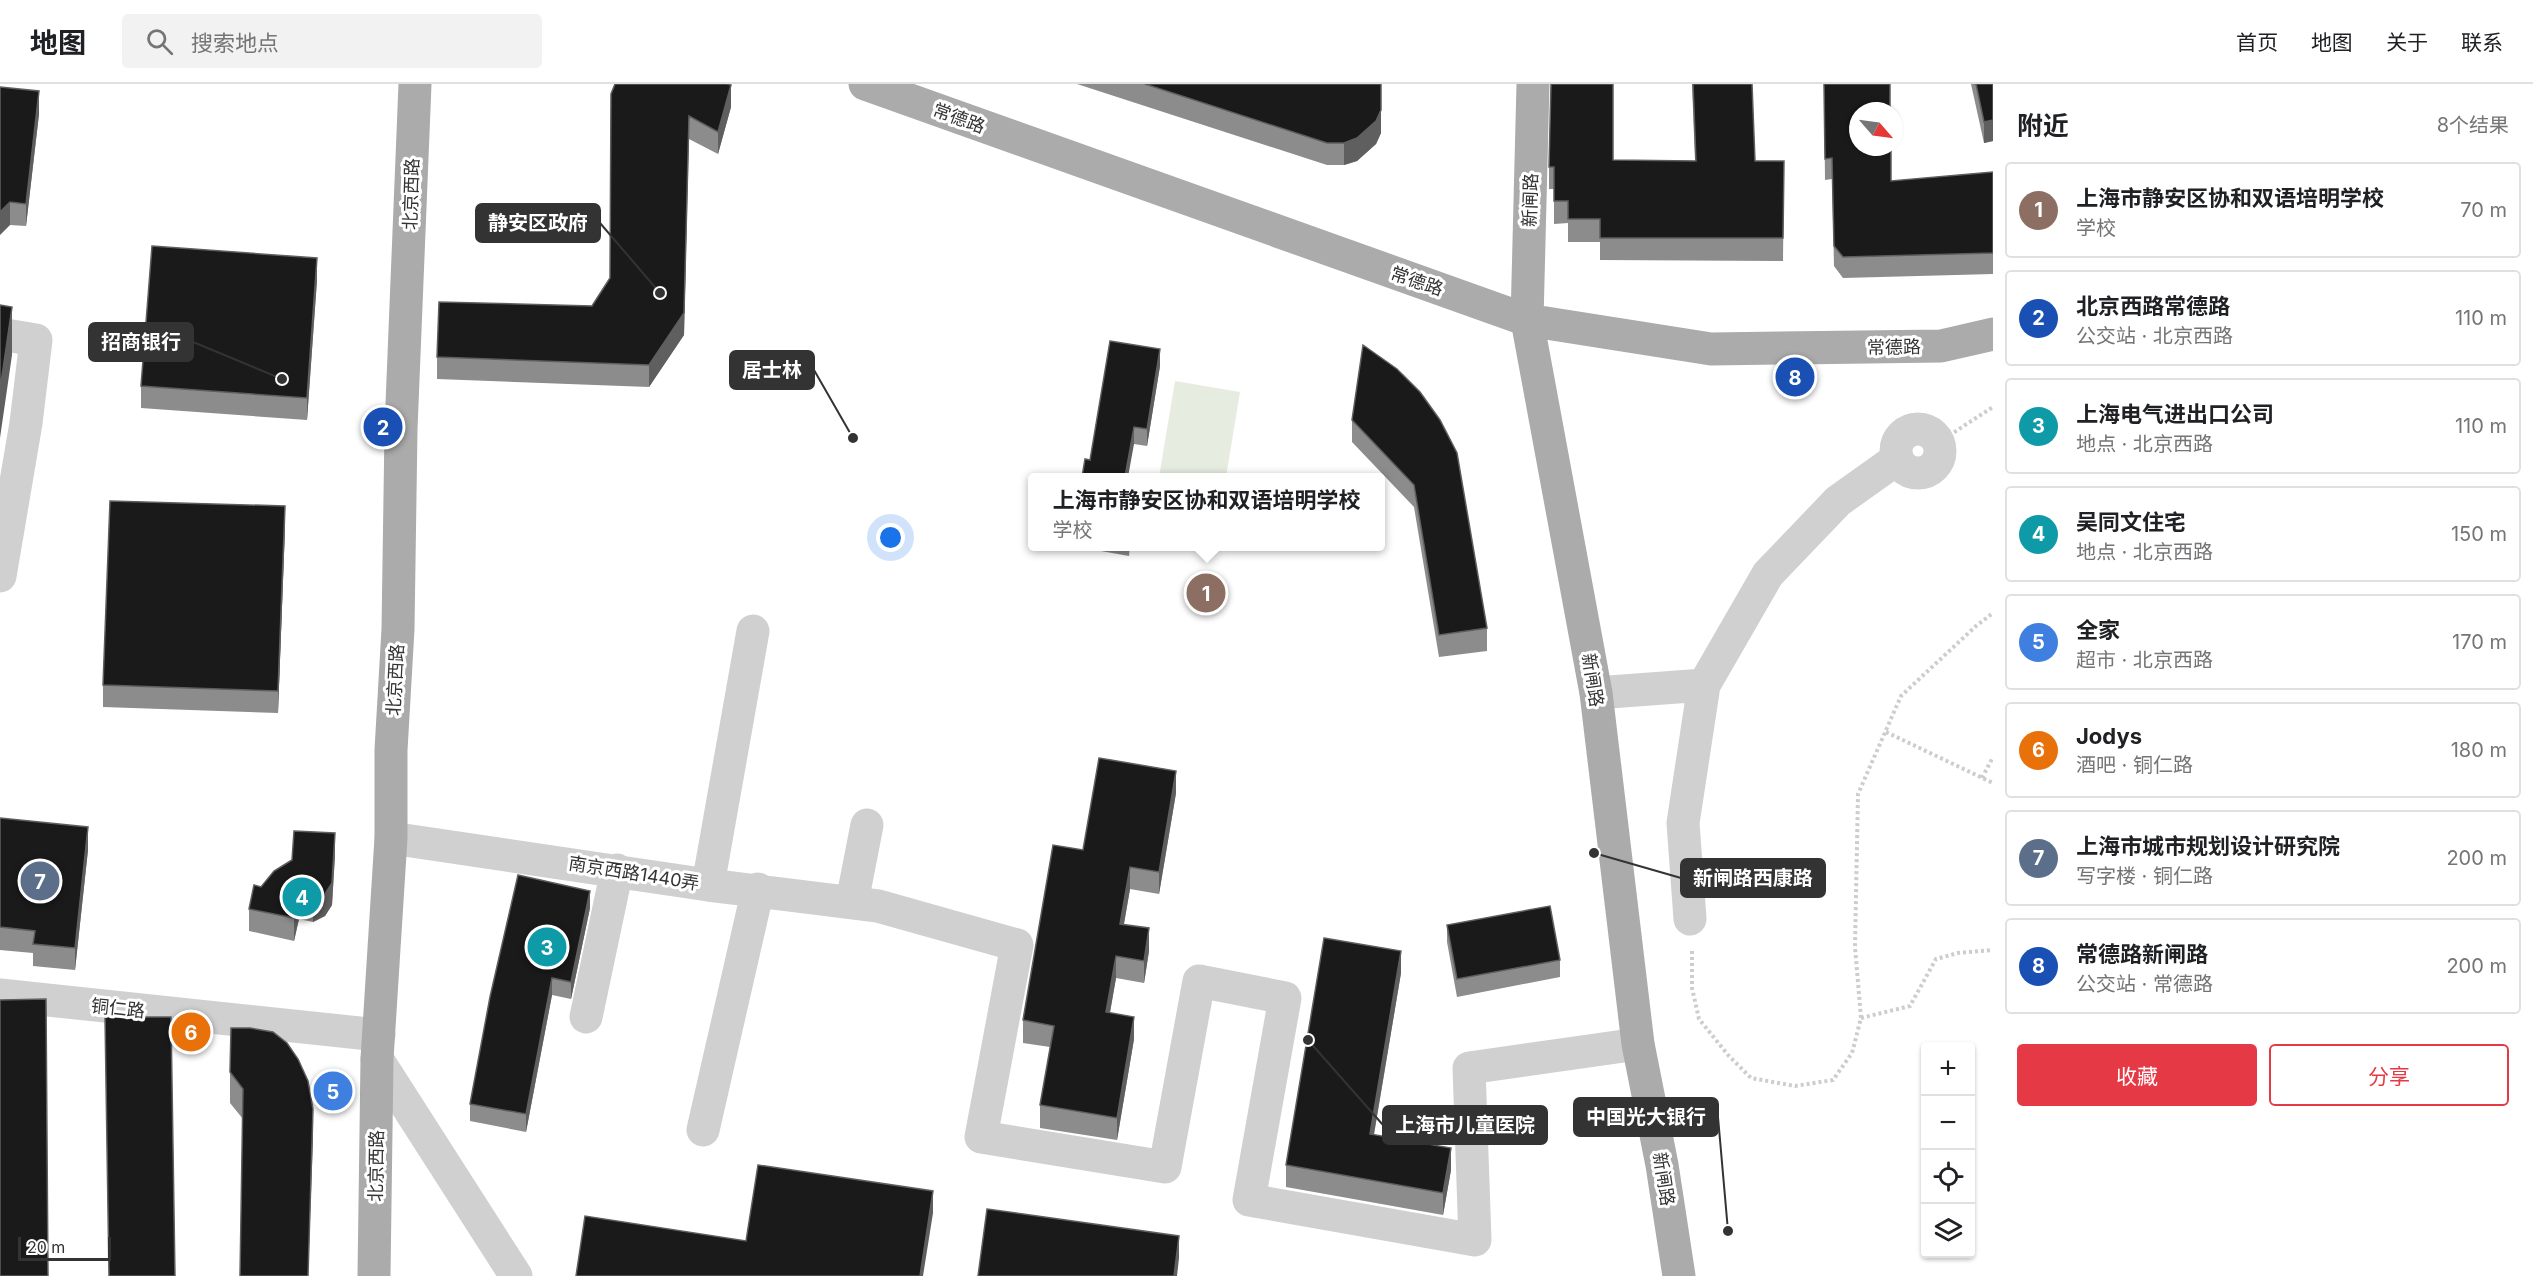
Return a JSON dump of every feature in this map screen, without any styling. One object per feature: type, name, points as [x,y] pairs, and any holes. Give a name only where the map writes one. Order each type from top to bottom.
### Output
[{"type":"main road","name":"北京西路","points":[[374,1276],[378,1047],[391,838],[391,750],[398,629],[401,429],[415,84]]},
{"type":"main road","name":"常德路","points":[[865,84],[1527,320],[1712,349],[1941,345],[1993,334]]},
{"type":"main road","name":"新闸路","points":[[1533,84],[1527,320],[1596,693],[1638,1044],[1662,1165],[1678,1276]]},
{"type":"street","points":[[0,334],[36,340],[18,394],[0,576]]},
{"type":"street","points":[[1690,919],[1683,823],[1704,685],[1768,574],[1838,501],[1897,459],[1897,444],[1906,432],[1914,429],[1929,431],[1939,442]]},
{"type":"street","points":[[708,885],[753,631]]},
{"type":"street","points":[[1596,693],[1704,685]]},
{"type":"street","points":[[865,904],[867,825]]},
{"type":"street","name":"南京西路1440弄","points":[[391,838],[708,885],[865,904],[1017,945],[981,1137],[1165,1167],[1199,981],[1285,998],[1249,1200],[1475,1240],[1469,1068],[1638,1044]]},
{"type":"street","points":[[586,1017],[617,870]]},
{"type":"street","points":[[703,1130],[759,890]]},
{"type":"street","name":"铜仁路","points":[[0,995],[378,1047]]},
{"type":"street","points":[[378,1047],[516,1276]]},
{"type":"path","points":[[1939,442],[1993,407]]},
{"type":"path","points":[[1690,919],[1692,988],[1699,1019],[1728,1055],[1751,1078],[1794,1086],[1833,1080],[1852,1053],[1861,1018],[1855,947],[1858,794],[1901,696],[1993,613]]},
{"type":"path","points":[[1886,732],[1993,783]]},
{"type":"path","points":[[1982,778],[1993,757]]},
{"type":"path","points":[[1861,1018],[1910,1006],[1936,959],[1959,953],[1993,950]]},
{"type":"shaded area","points":[[1175,381],[1240,392],[1227,473],[1160,473]]},
{"type":"building","points":[[615,84],[731,85],[718,132],[689,116],[684,313],[649,365],[437,357],[439,302],[592,306],[610,278],[611,94]]},
{"type":"building","points":[[1145,84],[1381,84],[1381,110],[1376,121],[1357,138],[1344,143],[1327,143]]},
{"type":"building","points":[[1551,84],[1613,84],[1613,160],[1696,161],[1693,84],[1752,84],[1755,161],[1784,161],[1783,238],[1600,238],[1600,219],[1568,219],[1568,201],[1554,201],[1554,167],[1549,167]]},
{"type":"building","points":[[1824,84],[1890,84],[1890,102],[1849,102],[1849,156],[1891,156],[1891,181],[1993,172],[1993,253],[1843,257],[1834,246],[1832,158],[1825,159]]},
{"type":"building","points":[[1976,84],[1993,84],[1993,120],[1984,122]]},
{"type":"building","points":[[0,87],[39,91],[26,204],[10,202],[0,212]]},
{"type":"building","points":[[152,246],[317,258],[307,398],[141,386]]},
{"type":"building","points":[[0,305],[12,307],[0,390]]},
{"type":"building","points":[[1110,341],[1160,349],[1147,429],[1134,427],[1126,473],[1083,473],[1085,459],[1090,460]]},
{"type":"building","points":[[1363,345],[1397,369],[1420,392],[1440,420],[1457,453],[1487,628],[1439,635],[1414,485],[1352,420]]},
{"type":"building","points":[[110,501],[285,506],[278,691],[103,685]]},
{"type":"building","points":[[1099,758],[1176,771],[1159,872],[1130,867],[1120,924],[1149,928],[1144,961],[1116,956],[1106,1012],[1134,1017],[1117,1118],[1040,1105],[1054,1026],[1023,1020],[1053,845],[1083,850]]},
{"type":"building","points":[[0,818],[88,827],[75,948],[33,944],[35,931],[0,927]]},
{"type":"building","points":[[294,831],[335,833],[332,883],[325,894],[313,900],[299,896],[294,918],[249,909],[254,885],[261,887],[274,871],[292,860]]},
{"type":"building","points":[[518,875],[590,891],[571,982],[552,978],[526,1114],[470,1104],[490,997]]},
{"type":"building","points":[[1550,906],[1560,960],[1457,979],[1447,925]]},
{"type":"building","points":[[1324,938],[1401,951],[1370,1134],[1451,1148],[1443,1193],[1286,1165]]},
{"type":"building","points":[[46,999],[48,1276],[0,1276],[0,1000]]},
{"type":"building","points":[[105,1017],[171,1017],[175,1276],[109,1276]]},
{"type":"building","points":[[231,1028],[250,1028],[273,1032],[287,1043],[298,1059],[308,1081],[313,1109],[308,1276],[240,1276],[243,1089],[230,1072]]},
{"type":"building","points":[[758,1165],[933,1191],[920,1276],[576,1276],[585,1216],[746,1241]]},
{"type":"building","points":[[987,1209],[1179,1236],[1174,1276],[978,1276]]},
{"type":"place","name":"静安区政府","points":[[660,293]]},
{"type":"place","name":"常德路新闸路","points":[[1795,377]]},
{"type":"place","name":"招商银行","points":[[282,379]]},
{"type":"place","name":"北京西路常德路","points":[[383,427]]},
{"type":"place","name":"居士林","points":[[853,438]]},
{"type":"place","name":"上海市静安区协和双语培明学校","points":[[1206,593]]},
{"type":"place","name":"新闸路西康路","points":[[1594,853]]},
{"type":"place","name":"上海市城市规划设计研究院","points":[[40,881]]},
{"type":"place","name":"吴同文住宅","points":[[302,897]]},
{"type":"place","name":"上海电气进出口公司","points":[[547,947]]},
{"type":"place","name":"Jodys","points":[[191,1032]]},
{"type":"place","name":"上海市儿童医院","points":[[1308,1040]]},
{"type":"place","name":"全家","points":[[333,1091]]},
{"type":"place","name":"中国光大银行","points":[[1728,1231]]}]
